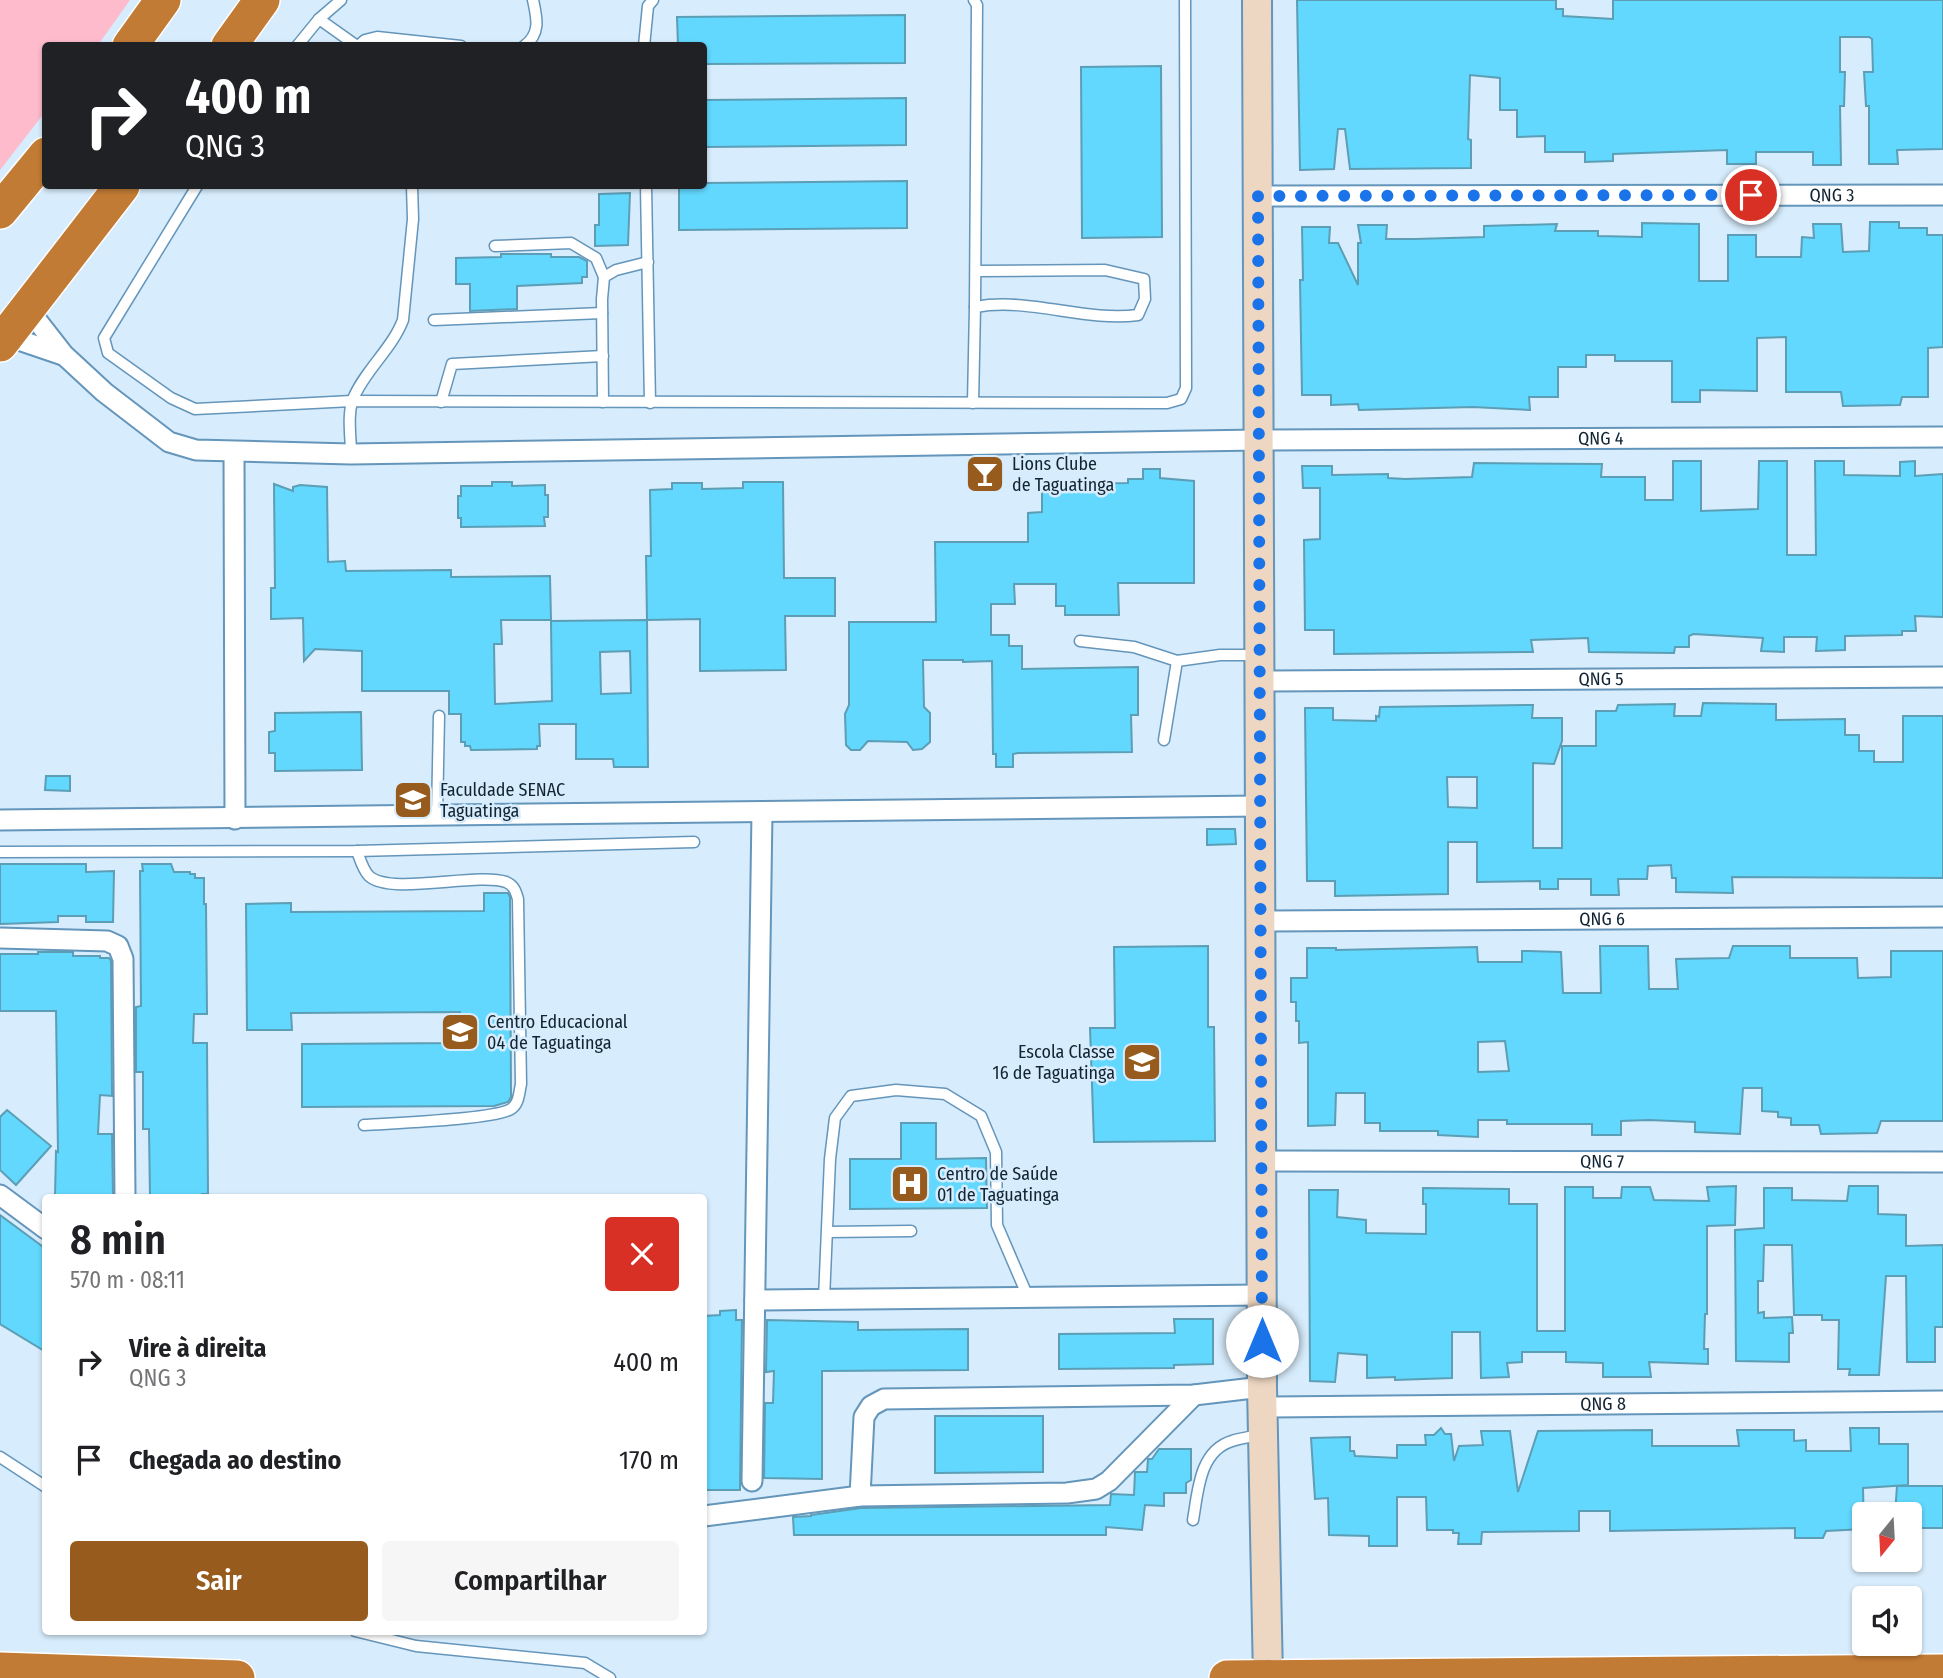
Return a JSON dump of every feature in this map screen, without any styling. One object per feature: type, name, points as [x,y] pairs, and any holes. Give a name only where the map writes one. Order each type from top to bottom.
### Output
[{"type":"highway","points":[[133,42],[163,0]]},
{"type":"highway","points":[[232,42],[262,0]]},
{"type":"highway","points":[[0,211],[42,160]]},
{"type":"highway","points":[[12,330],[120,189]]},
{"type":"highway","points":[[0,1670],[237,1678]]},
{"type":"highway","points":[[1227,1678],[1943,1672]]},
{"type":"street","points":[[1257,0],[1261,1161],[1268,1678]]},
{"type":"street","name":"QNG 3","points":[[1258,196],[1943,195]]},
{"type":"street","points":[[12,330],[64,355]]},
{"type":"street","name":"QNG 4","points":[[12,330],[64,355],[104,392],[169,442],[196,450],[351,454],[1259,440],[1943,437]]},
{"type":"street","points":[[234,452],[235,819]]},
{"type":"street","name":"QNG 5","points":[[1260,668],[1943,677]]},
{"type":"street","points":[[0,820],[1260,806]]},
{"type":"street","points":[[752,1481],[762,812]]},
{"type":"street","name":"QNG 6","points":[[1261,921],[1943,917]]},
{"type":"street","points":[[0,938],[107,941],[118,946],[123,959],[125,1194]]},
{"type":"street","name":"QNG 7","points":[[1261,1161],[1943,1162]]},
{"type":"street","points":[[0,1195],[42,1226]]},
{"type":"street","points":[[755,1300],[1262,1295]]},
{"type":"street","points":[[707,1516],[860,1496],[1068,1493],[1096,1489],[1109,1481],[1194,1395]]},
{"type":"street","name":"QNG 8","points":[[860,1496],[864,1417],[871,1406],[884,1399],[1194,1395],[1263,1410],[1943,1402]]},
{"type":"lane","points":[[300,42],[319,19],[341,0]]},
{"type":"lane","points":[[530,42],[538,24],[533,0]]},
{"type":"lane","points":[[644,42],[648,6],[653,0]]},
{"type":"lane","points":[[974,0],[977,5],[974,403]]},
{"type":"lane","points":[[195,189],[104,338],[108,353],[171,398],[195,409],[352,401],[1167,403],[1181,399],[1186,388],[1185,0]]},
{"type":"lane","points":[[319,19],[352,42]]},
{"type":"lane","points":[[363,42],[377,37],[424,42]]},
{"type":"lane","points":[[351,454],[352,401],[365,376],[399,331],[403,320],[413,219],[412,189]]},
{"type":"lane","points":[[646,189],[650,403]]},
{"type":"lane","points":[[495,246],[571,243],[596,258],[604,277],[603,402]]},
{"type":"lane","points":[[604,277],[616,270],[648,262]]},
{"type":"lane","points":[[975,307],[1030,305],[1117,317],[1138,315],[1145,299],[1144,279],[1105,270],[976,271]]},
{"type":"lane","points":[[434,320],[603,313]]},
{"type":"lane","points":[[441,402],[452,364],[603,356]]},
{"type":"lane","points":[[1080,641],[1134,647],[1177,661],[1220,655],[1260,668]]},
{"type":"lane","points":[[1164,740],[1177,661]]},
{"type":"lane","points":[[437,816],[439,716]]},
{"type":"lane","points":[[0,852],[357,851],[694,842]]},
{"type":"lane","points":[[357,851],[369,876],[379,881],[421,884],[491,880],[508,883],[515,889],[518,899],[521,1084],[518,1100],[512,1109],[491,1115],[363,1125]]},
{"type":"lane","points":[[824,1299],[830,1159],[835,1118],[851,1096],[896,1090],[945,1094],[981,1116],[996,1152],[997,1225],[1028,1297]]},
{"type":"lane","points":[[828,1232],[912,1231]]},
{"type":"lane","points":[[1193,1520],[1200,1475],[1215,1451],[1229,1442],[1263,1410]]},
{"type":"lane","points":[[0,1457],[42,1486]]},
{"type":"lane","points":[[371,1635],[416,1646],[584,1663],[610,1678]]},
{"type":"shaded area","points":[[0,0],[130,0],[100,42],[42,42],[42,116],[0,170]]},
{"type":"building","points":[[1297,0],[1556,0],[1556,9],[1563,9],[1563,16],[1613,19],[1613,0],[1943,0],[1943,149],[1897,150],[1898,164],[1869,164],[1869,106],[1866,106],[1864,72],[1873,72],[1872,39],[1840,37],[1840,72],[1845,72],[1844,106],[1840,106],[1841,165],[1813,165],[1813,152],[1756,152],[1756,164],[1727,164],[1727,150],[1613,154],[1613,161],[1585,162],[1585,152],[1545,152],[1545,136],[1517,137],[1517,110],[1500,110],[1500,78],[1470,75],[1468,139],[1471,140],[1471,168],[1350,169],[1345,129],[1338,129],[1334,169],[1300,170]]},
{"type":"building","points":[[905,15],[905,63],[707,64],[707,42],[678,42],[677,17]]},
{"type":"building","points":[[1161,66],[1162,237],[1082,238],[1081,67]]},
{"type":"building","points":[[906,98],[906,145],[707,147],[707,100]]},
{"type":"building","points":[[907,181],[907,228],[679,230],[679,189],[707,189],[707,183]]},
{"type":"building","points":[[630,193],[628,245],[595,246],[595,225],[599,225],[599,194]]},
{"type":"building","points":[[1870,222],[1899,222],[1899,228],[1927,228],[1927,235],[1943,235],[1943,347],[1928,348],[1928,397],[1902,397],[1900,405],[1843,406],[1841,392],[1786,392],[1786,337],[1757,338],[1757,391],[1700,390],[1700,402],[1672,402],[1672,361],[1615,361],[1615,355],[1586,355],[1586,367],[1558,367],[1558,397],[1529,397],[1530,410],[1473,407],[1359,410],[1358,404],[1331,405],[1331,395],[1302,395],[1302,227],[1330,227],[1329,243],[1338,243],[1358,285],[1358,243],[1361,243],[1358,225],[1387,225],[1386,239],[1415,239],[1484,237],[1484,226],[1557,224],[1555,231],[1598,231],[1598,236],[1642,237],[1642,223],[1699,224],[1699,281],[1728,281],[1728,235],[1756,235],[1756,257],[1801,257],[1802,237],[1814,238],[1813,224],[1841,224],[1843,252],[1869,251]]},
{"type":"building","points":[[501,254],[579,257],[587,261],[587,277],[582,277],[582,283],[517,286],[517,309],[470,311],[470,284],[456,284],[456,258],[501,257]]},
{"type":"building","points":[[1673,461],[1701,461],[1701,511],[1758,509],[1759,461],[1787,461],[1787,555],[1816,555],[1815,461],[1844,461],[1844,475],[1900,476],[1900,462],[1915,461],[1915,476],[1943,474],[1943,617],[1915,616],[1916,631],[1902,631],[1902,635],[1845,636],[1845,650],[1816,651],[1817,637],[1784,637],[1784,652],[1761,651],[1763,638],[1693,634],[1689,636],[1689,647],[1675,647],[1674,653],[1589,652],[1588,638],[1531,640],[1533,652],[1334,654],[1334,630],[1305,630],[1304,540],[1320,539],[1320,488],[1303,488],[1302,466],[1332,466],[1332,475],[1388,474],[1388,478],[1405,479],[1472,477],[1474,463],[1602,464],[1601,477],[1645,477],[1645,500],[1673,500]]},
{"type":"building","points":[[1143,469],[1160,469],[1160,478],[1194,481],[1194,583],[1118,583],[1119,615],[1065,615],[1065,606],[1056,606],[1056,584],[1014,584],[1015,604],[991,604],[991,635],[1009,635],[1009,646],[1022,646],[1022,669],[1138,667],[1138,715],[1131,715],[1132,752],[1018,753],[1013,754],[1013,767],[996,767],[996,754],[993,754],[992,661],[963,660],[923,660],[924,707],[930,713],[930,742],[922,749],[913,750],[907,742],[868,741],[860,750],[851,750],[846,745],[849,622],[936,622],[935,542],[1028,542],[1028,513],[1042,512],[1042,484],[1128,483],[1128,479],[1143,479]]},
{"type":"building","points":[[492,482],[512,482],[512,486],[545,485],[548,517],[544,517],[545,526],[461,527],[461,518],[458,518],[458,496],[461,496],[461,486],[492,486]]},
{"type":"building","points":[[743,482],[783,482],[784,578],[835,578],[835,616],[785,616],[786,670],[700,671],[700,619],[647,620],[646,556],[651,556],[650,490],[672,489],[672,483],[702,483],[702,489],[743,488]]},
{"type":"building","points":[[274,484],[293,491],[293,487],[300,485],[327,487],[328,562],[345,561],[346,571],[451,570],[451,577],[550,576],[551,620],[501,620],[502,644],[494,644],[495,704],[552,701],[551,621],[647,620],[648,767],[614,767],[613,759],[576,759],[576,724],[539,724],[540,746],[537,746],[537,749],[471,750],[470,746],[465,746],[465,742],[461,742],[461,714],[449,714],[449,691],[362,691],[362,651],[315,649],[304,661],[303,618],[271,619],[271,588],[275,588]],"holes":[[[630,651],[631,693],[601,694],[600,652]]]},
{"type":"building","points":[[1703,703],[1776,704],[1776,720],[1845,719],[1845,735],[1859,735],[1859,751],[1874,751],[1874,762],[1903,762],[1903,716],[1943,716],[1943,878],[1732,877],[1733,893],[1676,892],[1676,878],[1672,878],[1671,865],[1648,866],[1647,879],[1618,879],[1619,895],[1591,895],[1591,879],[1558,879],[1558,889],[1540,889],[1540,881],[1477,882],[1477,842],[1448,842],[1448,894],[1335,896],[1335,881],[1307,881],[1305,708],[1333,708],[1333,720],[1376,721],[1380,707],[1533,705],[1532,718],[1562,718],[1562,741],[1554,764],[1533,763],[1533,848],[1562,848],[1562,746],[1596,746],[1596,711],[1616,711],[1618,705],[1675,704],[1674,716],[1701,716]],"holes":[[[1447,777],[1477,777],[1477,808],[1448,807]]]},
{"type":"building","points":[[361,712],[362,770],[275,771],[275,753],[269,753],[269,732],[275,731],[275,713]]},
{"type":"building","points":[[46,776],[70,776],[70,791],[45,790]]},
{"type":"building","points":[[1207,829],[1235,829],[1236,844],[1207,845]]},
{"type":"building","points":[[0,864],[86,864],[86,872],[114,871],[113,922],[86,922],[86,916],[58,916],[58,922],[0,924]]},
{"type":"building","points":[[142,864],[171,864],[174,872],[190,872],[195,874],[195,878],[204,878],[207,1014],[194,1014],[193,1043],[207,1043],[208,1194],[150,1194],[149,1129],[143,1129],[143,1072],[136,1072],[136,1007],[141,1006],[140,871],[143,871]]},
{"type":"building","points":[[484,893],[508,893],[510,897],[511,1097],[508,1102],[494,1106],[302,1107],[302,1044],[460,1043],[460,1012],[291,1013],[292,1030],[247,1030],[246,904],[291,903],[291,912],[484,911]]},
{"type":"building","points":[[1208,946],[1208,1027],[1214,1027],[1215,1141],[1094,1142],[1090,1028],[1115,1028],[1114,947]]},
{"type":"building","points":[[1600,946],[1648,946],[1649,989],[1678,989],[1676,959],[1729,958],[1733,946],[1790,946],[1790,958],[1857,958],[1858,978],[1891,977],[1891,951],[1943,951],[1943,1121],[1881,1121],[1877,1133],[1821,1134],[1819,1125],[1791,1125],[1791,1118],[1778,1117],[1778,1112],[1762,1111],[1762,1088],[1743,1088],[1740,1134],[1695,1132],[1695,1122],[1649,1120],[1621,1121],[1621,1135],[1592,1135],[1592,1124],[1507,1124],[1507,1120],[1478,1120],[1478,1137],[1438,1135],[1438,1131],[1380,1131],[1380,1123],[1365,1123],[1365,1093],[1336,1093],[1335,1125],[1308,1126],[1308,1042],[1299,1043],[1296,1002],[1291,1002],[1291,978],[1307,978],[1307,948],[1336,950],[1477,947],[1478,962],[1522,962],[1522,951],[1561,952],[1563,993],[1601,993]],"holes":[[[1505,1041],[1509,1071],[1478,1072],[1478,1042]]]},
{"type":"building","points":[[73,952],[73,956],[100,956],[111,961],[112,1096],[100,1095],[98,1134],[112,1134],[113,1194],[55,1194],[56,1151],[58,1152],[56,1011],[0,1011],[0,954]]},
{"type":"building","points":[[7,1110],[51,1146],[16,1185],[0,1170],[0,1117]]},
{"type":"building","points":[[901,1123],[936,1123],[936,1159],[986,1158],[987,1208],[850,1209],[850,1159],[901,1159]]},
{"type":"building","points":[[1736,1186],[1735,1225],[1707,1226],[1707,1314],[1704,1349],[1708,1349],[1708,1364],[1649,1362],[1651,1377],[1603,1377],[1603,1363],[1566,1362],[1566,1352],[1522,1352],[1522,1362],[1507,1363],[1509,1377],[1481,1378],[1480,1332],[1452,1332],[1452,1378],[1367,1378],[1367,1355],[1338,1353],[1335,1382],[1310,1381],[1309,1190],[1338,1190],[1337,1217],[1366,1220],[1366,1233],[1426,1234],[1423,1188],[1509,1189],[1509,1204],[1537,1204],[1537,1331],[1565,1331],[1565,1187],[1593,1187],[1593,1198],[1621,1198],[1622,1187],[1650,1187],[1654,1200],[1709,1201],[1707,1187]]},
{"type":"building","points":[[1849,1186],[1878,1186],[1878,1214],[1906,1215],[1906,1246],[1943,1245],[1943,1327],[1935,1327],[1935,1362],[1907,1362],[1906,1276],[1886,1276],[1879,1375],[1849,1375],[1850,1369],[1838,1369],[1839,1320],[1822,1320],[1822,1315],[1794,1315],[1792,1245],[1764,1245],[1763,1281],[1758,1281],[1758,1313],[1764,1312],[1764,1318],[1792,1317],[1789,1362],[1736,1361],[1735,1230],[1764,1228],[1764,1188],[1792,1188],[1792,1200],[1847,1201]]},
{"type":"building","points":[[0,1215],[42,1246],[42,1350],[0,1324]]},
{"type":"building","points":[[736,1310],[736,1320],[742,1320],[740,1490],[707,1490],[707,1316],[720,1315],[720,1311]]},
{"type":"building","points":[[1174,1319],[1213,1319],[1213,1364],[1174,1365],[1174,1368],[1059,1369],[1059,1334],[1175,1333]]},
{"type":"building","points":[[767,1320],[858,1322],[858,1330],[968,1329],[968,1370],[822,1371],[822,1479],[764,1478],[765,1403],[773,1403],[774,1371],[766,1372]]},
{"type":"building","points":[[935,1416],[1043,1416],[1043,1472],[935,1473]]},
{"type":"building","points":[[1441,1428],[1445,1434],[1451,1434],[1454,1461],[1459,1446],[1483,1445],[1481,1431],[1510,1431],[1518,1492],[1538,1431],[1652,1430],[1652,1446],[1739,1446],[1737,1430],[1794,1430],[1794,1441],[1806,1440],[1806,1451],[1851,1451],[1850,1428],[1879,1428],[1879,1444],[1908,1444],[1908,1485],[1863,1488],[1863,1502],[1852,1502],[1852,1530],[1826,1531],[1823,1538],[1795,1538],[1795,1528],[1610,1531],[1610,1511],[1579,1511],[1579,1531],[1482,1532],[1481,1544],[1458,1544],[1459,1533],[1453,1533],[1453,1530],[1427,1530],[1426,1497],[1397,1497],[1397,1546],[1369,1546],[1369,1536],[1329,1535],[1328,1498],[1315,1499],[1311,1438],[1350,1437],[1350,1451],[1354,1451],[1355,1456],[1397,1458],[1397,1445],[1426,1445],[1425,1435],[1434,1435]]},
{"type":"building","points":[[1159,1449],[1191,1449],[1191,1480],[1186,1483],[1186,1493],[1164,1493],[1164,1506],[1145,1505],[1142,1530],[1106,1527],[1106,1535],[794,1535],[793,1517],[861,1508],[1110,1505],[1111,1494],[1134,1495],[1135,1472],[1147,1472],[1148,1459],[1152,1459]]},
{"type":"building","points":[[1897,1486],[1943,1486],[1943,1528],[1922,1528],[1922,1502],[1896,1502]]},
{"type":"place","name":"Lions Clube de Taguatinga","points":[[985,474]]},
{"type":"place","name":"Faculdade SENAC Taguatinga","points":[[413,800]]},
{"type":"place","name":"Centro Educacional 04 de Taguatinga","points":[[460,1032]]},
{"type":"place","name":"Escola Classe 16 de Taguatinga","points":[[1142,1062]]},
{"type":"place","name":"Centro de Saúde 01 de Taguatinga","points":[[910,1184]]},
{"type":"route","points":[[1262,1341],[1258,196],[1751,195]]}]
